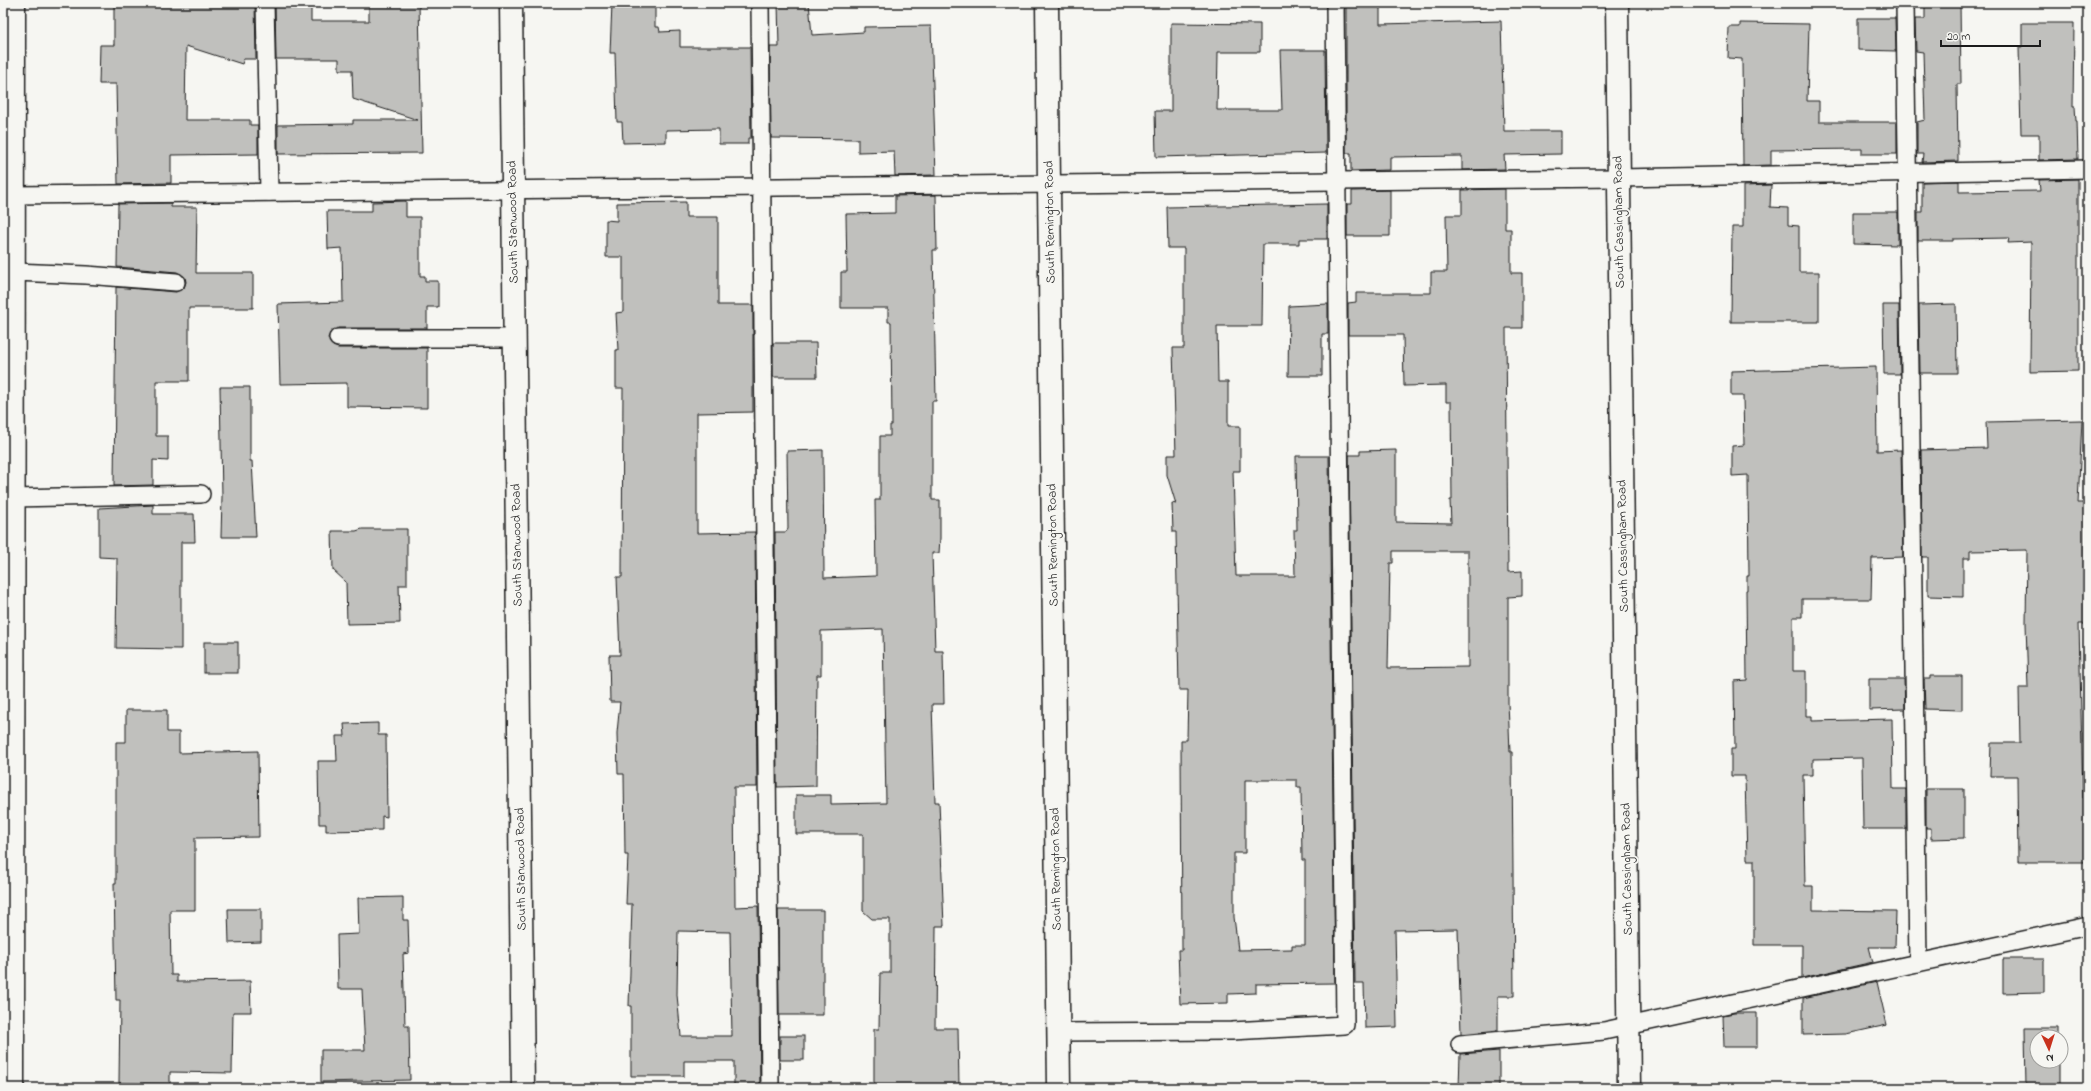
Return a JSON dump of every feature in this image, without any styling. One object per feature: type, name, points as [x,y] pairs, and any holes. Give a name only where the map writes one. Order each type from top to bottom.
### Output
[{"type":"street","points":[[13,1088],[14,3]]},
{"type":"street","name":"South Stanwood Road","points":[[511,3],[523,1088]]},
{"type":"street","name":"South Remington Road","points":[[1047,3],[1059,1088]]},
{"type":"street","name":"South Cassingham Road","points":[[1617,3],[1629,1088]]},
{"type":"lane","points":[[265,3],[269,192]]},
{"type":"lane","points":[[760,3],[770,1088]]},
{"type":"lane","points":[[1058,1032],[1232,1031],[1345,1026],[1335,3]]},
{"type":"lane","points":[[1905,3],[1918,963]]},
{"type":"lane","points":[[14,195],[1619,178],[2088,169]]},
{"type":"lane","points":[[14,272],[86,275],[176,282]]},
{"type":"lane","points":[[338,338],[515,338]]},
{"type":"lane","points":[[13,498],[201,494]]},
{"type":"lane","points":[[1460,1044],[1558,1036],[1628,1026],[2088,926]]},
{"type":"building","points":[[114,3],[255,3],[256,59],[244,59],[242,64],[186,46],[185,120],[250,120],[250,125],[258,125],[258,154],[171,155],[171,183],[118,184],[116,84],[99,84],[100,45],[114,45]]},
{"type":"building","points":[[275,3],[311,3],[311,21],[369,21],[369,3],[419,3],[422,153],[278,154],[278,125],[353,124],[353,120],[418,120],[353,99],[352,70],[339,70],[339,59],[276,59]]},
{"type":"building","points":[[612,3],[655,3],[655,27],[659,27],[660,32],[680,31],[680,47],[750,47],[751,138],[748,138],[748,144],[719,144],[719,129],[666,130],[666,142],[623,143],[622,122],[617,122],[615,53],[610,53]]},
{"type":"building","points":[[778,3],[809,3],[812,35],[864,32],[864,27],[931,26],[936,175],[895,176],[894,151],[858,152],[858,139],[771,138],[770,47],[779,47]]},
{"type":"building","points":[[1346,3],[1380,3],[1380,24],[1501,21],[1504,131],[1561,131],[1561,154],[1504,155],[1505,169],[1462,170],[1462,156],[1390,157],[1390,170],[1351,171],[1351,153],[1346,153]]},
{"type":"building","points":[[1925,3],[1960,3],[1961,84],[1957,84],[1958,161],[1922,162],[1923,154],[1917,154],[1917,122],[1925,120],[1923,52],[1916,51],[1915,19],[1925,19]]},
{"type":"building","points":[[1858,18],[1895,18],[1896,51],[1858,50]]},
{"type":"building","points":[[1171,23],[1260,24],[1260,52],[1218,52],[1217,110],[1282,110],[1280,50],[1325,50],[1326,153],[1156,157],[1155,111],[1171,111]]},
{"type":"building","points":[[1740,23],[1809,24],[1807,101],[1819,101],[1819,122],[1897,122],[1897,154],[1862,154],[1862,149],[1771,150],[1771,165],[1743,166],[1742,59],[1728,58],[1729,27],[1740,27]]},
{"type":"building","points":[[2022,23],[2074,23],[2073,107],[2075,107],[2077,121],[2078,159],[2039,160],[2039,134],[2021,134],[2019,47],[2022,47]]},
{"type":"building","points":[[2078,179],[2078,371],[2030,372],[2031,242],[2008,243],[2009,238],[1918,241],[1918,212],[1922,212],[1922,182],[1959,181],[1959,192],[2040,191],[2039,180]]},
{"type":"building","points":[[1771,185],[1770,207],[1788,208],[1788,225],[1799,226],[1799,272],[1819,272],[1819,322],[1731,322],[1732,227],[1743,227],[1743,186]]},
{"type":"building","points":[[1505,189],[1505,229],[1511,229],[1511,273],[1522,273],[1522,328],[1506,328],[1508,572],[1522,571],[1522,596],[1508,597],[1508,702],[1510,752],[1512,752],[1514,996],[1498,996],[1498,1030],[1461,1034],[1458,929],[1395,930],[1397,1027],[1365,1028],[1364,983],[1355,983],[1349,455],[1360,455],[1360,451],[1396,450],[1396,522],[1451,523],[1451,402],[1446,402],[1446,385],[1404,386],[1403,335],[1348,335],[1348,303],[1356,302],[1356,293],[1431,293],[1431,272],[1447,272],[1446,215],[1462,215],[1462,190]],"holes":[[[1393,551],[1468,551],[1468,667],[1388,668],[1390,563],[1393,563]]]},
{"type":"building","points":[[1390,190],[1390,236],[1347,236],[1347,204],[1352,204],[1352,191]]},
{"type":"building","points":[[936,195],[937,250],[933,250],[936,401],[932,401],[932,500],[940,500],[940,538],[939,553],[932,553],[935,651],[943,651],[944,704],[932,704],[935,802],[939,802],[944,926],[936,926],[935,1028],[958,1028],[959,1088],[874,1088],[874,1029],[879,1029],[880,973],[890,973],[890,919],[872,919],[863,911],[863,834],[796,834],[796,795],[831,795],[831,804],[886,803],[883,629],[821,631],[821,675],[817,675],[816,786],[777,787],[775,532],[786,532],[788,529],[787,451],[823,450],[824,578],[876,576],[875,500],[880,500],[880,436],[890,436],[890,425],[892,425],[891,322],[888,322],[888,308],[841,308],[841,272],[847,272],[846,214],[895,213],[895,196]]},
{"type":"building","points":[[406,201],[406,217],[420,217],[420,276],[425,276],[425,281],[438,281],[438,307],[427,307],[427,328],[338,328],[330,333],[328,338],[333,346],[338,348],[427,348],[427,408],[347,407],[347,383],[280,384],[278,304],[343,302],[342,248],[328,249],[327,211],[372,211],[372,202]]},
{"type":"building","points":[[686,202],[686,217],[718,217],[718,305],[753,305],[753,412],[697,413],[697,533],[755,532],[757,787],[734,787],[735,907],[758,906],[760,1088],[734,1088],[734,1061],[684,1061],[684,1076],[631,1076],[631,1006],[629,1006],[632,904],[626,904],[628,855],[625,855],[624,774],[618,774],[617,733],[620,702],[610,702],[609,655],[620,655],[617,577],[622,577],[623,388],[616,388],[616,350],[618,350],[616,313],[623,312],[623,257],[606,257],[606,220],[617,221],[617,203]],"holes":[[[678,931],[730,932],[732,1036],[681,1036],[677,995]]]},
{"type":"building","points":[[171,203],[171,207],[197,207],[196,273],[253,273],[253,308],[189,308],[189,381],[156,381],[156,436],[168,436],[168,461],[153,460],[153,485],[114,486],[116,287],[176,292],[184,288],[186,282],[185,277],[177,272],[117,267],[118,204]]},
{"type":"building","points":[[1327,204],[1327,239],[1299,239],[1299,244],[1263,244],[1262,326],[1217,326],[1218,382],[1228,382],[1228,426],[1240,426],[1240,471],[1233,471],[1236,576],[1295,576],[1294,530],[1297,530],[1296,456],[1329,456],[1335,983],[1256,984],[1256,993],[1228,994],[1228,1003],[1180,1004],[1178,950],[1182,950],[1181,740],[1187,740],[1188,690],[1179,690],[1176,532],[1173,532],[1172,503],[1176,504],[1167,475],[1167,455],[1176,455],[1173,348],[1184,348],[1184,248],[1168,248],[1167,207]],"holes":[[[1245,780],[1297,780],[1297,787],[1301,787],[1302,860],[1305,860],[1305,945],[1292,945],[1292,949],[1238,950],[1234,917],[1234,853],[1245,853]]]},
{"type":"building","points":[[1853,212],[1898,212],[1898,245],[1853,244]]},
{"type":"building","points":[[1328,304],[1328,334],[1322,334],[1322,376],[1288,376],[1289,306]]},
{"type":"building","points":[[1956,304],[1957,373],[1920,373],[1919,305]]},
{"type":"building","points":[[1883,305],[1899,305],[1900,374],[1884,374]]},
{"type":"building","points":[[773,343],[816,343],[817,377],[773,377]]},
{"type":"building","points":[[1876,367],[1877,451],[1901,450],[1903,557],[1872,558],[1871,599],[1802,599],[1802,617],[1793,617],[1793,671],[1806,671],[1806,716],[1812,716],[1812,721],[1892,719],[1893,789],[1906,789],[1906,829],[1863,829],[1862,758],[1813,759],[1813,775],[1803,775],[1805,886],[1813,886],[1813,910],[1896,911],[1895,947],[1869,947],[1873,962],[1802,978],[1802,945],[1754,945],[1754,860],[1747,860],[1745,776],[1731,776],[1731,749],[1735,749],[1734,681],[1747,680],[1746,590],[1747,576],[1749,576],[1748,475],[1732,476],[1732,446],[1744,445],[1743,396],[1731,396],[1731,371]]},
{"type":"building","points":[[220,387],[250,387],[250,461],[252,461],[256,537],[221,537],[222,497]]},
{"type":"building","points":[[2082,420],[2078,503],[2088,503],[2088,624],[2079,624],[2083,798],[2086,798],[2086,862],[2018,862],[2017,776],[1990,776],[1991,743],[2020,743],[2019,688],[2028,688],[2026,623],[2027,550],[1970,551],[1970,558],[1963,558],[1963,597],[1928,596],[1928,557],[1922,557],[1921,450],[1987,448],[1986,422]]},
{"type":"building","points":[[153,505],[153,514],[194,514],[195,542],[181,542],[181,649],[116,648],[117,558],[99,557],[99,508]]},
{"type":"building","points":[[362,529],[407,529],[407,585],[399,585],[400,623],[347,624],[346,582],[333,570],[332,531],[356,531]]},
{"type":"building","points":[[204,642],[238,642],[238,673],[204,673]]},
{"type":"building","points":[[1930,676],[1962,676],[1962,710],[1925,709],[1924,679],[1930,679]]},
{"type":"building","points":[[1869,679],[1904,679],[1905,709],[1869,710]]},
{"type":"building","points":[[126,710],[167,710],[167,732],[179,732],[179,753],[258,751],[259,837],[195,838],[195,910],[170,910],[171,975],[177,975],[177,982],[250,981],[251,1012],[233,1012],[232,1073],[170,1072],[170,1084],[119,1083],[120,1000],[116,1000],[114,883],[116,883],[116,742],[126,742]]},
{"type":"building","points":[[378,723],[378,735],[386,735],[387,817],[382,816],[382,830],[326,831],[326,824],[319,824],[318,761],[337,761],[336,736],[345,736],[344,724]]},
{"type":"building","points":[[1926,789],[1964,789],[1964,838],[1931,839],[1931,828],[1926,828]]},
{"type":"building","points":[[403,897],[403,920],[408,920],[409,953],[403,954],[405,1026],[409,1026],[410,1080],[321,1082],[321,1050],[365,1050],[362,989],[338,989],[337,935],[359,934],[358,898]]},
{"type":"building","points":[[228,909],[261,909],[261,942],[229,943]]},
{"type":"building","points":[[778,910],[823,910],[823,1015],[779,1015]]},
{"type":"building","points":[[2003,959],[2044,959],[2044,992],[2003,993]]},
{"type":"building","points":[[1877,982],[1887,1025],[1846,1034],[1803,1035],[1803,998]]},
{"type":"building","points":[[1734,1013],[1757,1013],[1757,1047],[1724,1047],[1723,1015]]},
{"type":"building","points":[[2025,1028],[2058,1028],[2029,1029],[2029,1069],[2059,1069],[2059,1088],[2026,1088]]},
{"type":"building","points":[[780,1036],[804,1036],[804,1060],[780,1060]]},
{"type":"building","points":[[1499,1051],[1499,1088],[1459,1088],[1460,1054]]}]
